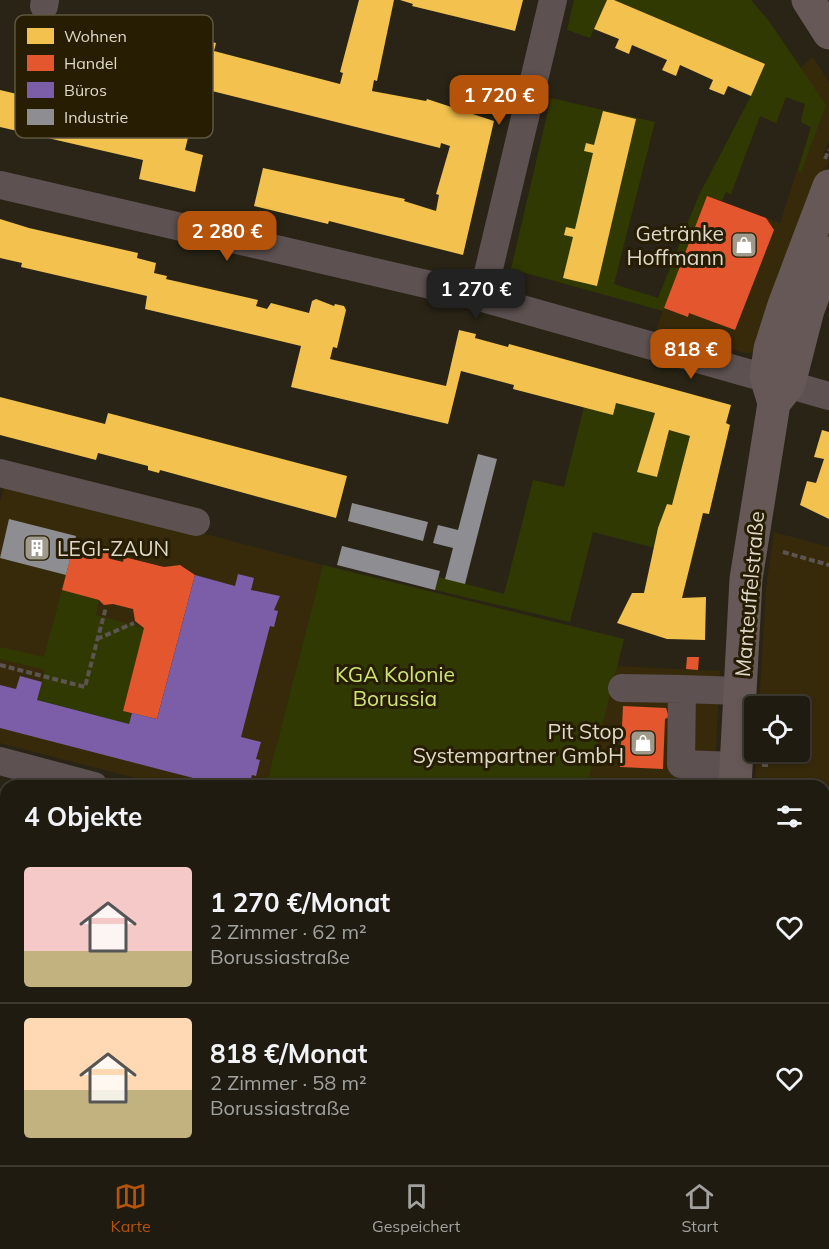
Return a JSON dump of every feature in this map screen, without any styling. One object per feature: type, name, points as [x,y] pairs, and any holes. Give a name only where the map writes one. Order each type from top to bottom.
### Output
[{"type":"main road","points":[[808,0],[829,33]]},
{"type":"main road","name":"Manteuffelstraße","points":[[776,388],[770,349],[827,172]]},
{"type":"main road","name":"Manteuffelstraße","points":[[735,776],[746,579],[776,388],[829,253]]},
{"type":"street","points":[[482,298],[553,0]]},
{"type":"street","points":[[0,185],[482,298],[776,388],[829,396]]},
{"type":"street","points":[[0,473],[196,522]]},
{"type":"street","points":[[622,688],[740,692]]},
{"type":"street","points":[[682,689],[681,764],[735,776]]},
{"type":"street","points":[[0,761],[71,780]]},
{"type":"path","points":[[827,172],[829,150]]},
{"type":"path","points":[[783,552],[829,565]]},
{"type":"path","points":[[0,665],[85,687],[106,608]]},
{"type":"path","points":[[97,639],[134,622]]},
{"type":"shaded area","points":[[813,57],[829,82],[829,140],[823,155],[829,161],[754,352],[746,353],[656,329],[707,196],[748,114]],"holes":[[[786,97],[805,104],[801,122],[811,127],[780,223],[722,201],[726,192],[731,194],[760,116],[776,123]]]},
{"type":"shaded area","points":[[6,481],[323,565],[268,780],[143,780],[0,743],[0,501]]},
{"type":"shaded area","points":[[774,532],[829,547],[829,780],[755,780],[756,762],[810,762],[810,696],[760,696],[766,587]]},
{"type":"shaded area","points":[[617,666],[720,671],[714,780],[588,780]]},
{"type":"green space","points":[[574,0],[607,0],[590,38],[567,30]]},
{"type":"green space","points":[[614,0],[751,0],[769,21],[826,105],[801,172],[798,171],[811,127],[801,122],[805,104],[786,97],[776,123],[760,116],[731,194],[726,192],[722,201],[707,196],[663,311],[511,269],[551,98],[655,122],[614,284],[658,298],[699,195],[751,96],[765,64]]},
{"type":"green space","points":[[616,403],[655,413],[638,471],[657,477],[669,430],[690,436],[672,505],[667,504],[655,548],[593,532],[570,622],[435,590],[439,577],[504,594],[533,480],[564,487],[584,407]]},
{"type":"green space","name":"KGA Kolonie Borussia","points":[[323,565],[624,639],[589,780],[268,780]]},
{"type":"green space","points":[[62,590],[99,600],[96,615],[144,628],[123,711],[131,714],[129,724],[37,700],[45,670],[0,659],[0,647],[44,657]]},
{"type":"building: Wohnen","points":[[359,0],[394,0],[377,81],[374,80],[372,91],[426,101],[427,99],[494,121],[463,255],[329,221],[328,224],[254,206],[263,168],[405,199],[404,201],[436,211],[439,195],[436,194],[450,146],[441,143],[440,148],[213,91],[213,42],[216,43],[214,51],[340,84],[343,73],[340,72]]},
{"type":"building: Wohnen","points":[[400,0],[523,0],[515,31],[412,6],[413,4]]},
{"type":"building: Wohnen","points":[[607,0],[614,0],[765,64],[751,96],[728,86],[724,95],[709,89],[713,80],[680,65],[676,76],[662,70],[667,60],[632,45],[629,54],[615,48],[619,39],[594,29]]},
{"type":"building: Wohnen","points":[[0,90],[15,94],[15,130],[0,127]]},
{"type":"building: Wohnen","points":[[603,111],[636,119],[597,286],[563,278],[573,237],[564,235],[566,227],[575,229],[593,153],[584,151],[586,143],[594,145]]},
{"type":"building: Wohnen","points":[[48,138],[188,138],[185,150],[203,155],[195,192],[139,179],[143,160]]},
{"type":"building: Wohnen","points":[[0,219],[29,228],[138,253],[137,258],[156,263],[154,273],[167,276],[166,279],[258,300],[256,306],[267,309],[271,303],[309,313],[312,301],[316,299],[334,306],[335,304],[344,306],[346,310],[337,348],[333,347],[330,359],[446,386],[459,330],[476,334],[475,338],[508,347],[509,344],[731,405],[726,423],[730,425],[709,514],[703,513],[682,598],[706,597],[705,640],[667,639],[617,623],[632,593],[644,593],[658,528],[667,504],[672,505],[690,436],[669,430],[657,477],[637,472],[655,413],[616,403],[613,415],[513,389],[514,385],[461,371],[448,424],[291,387],[301,346],[145,309],[147,296],[21,267],[22,263],[0,258]]},
{"type":"building: Wohnen","points":[[0,397],[105,424],[108,413],[347,476],[336,518],[160,470],[159,473],[148,470],[148,466],[98,453],[96,460],[0,435]]},
{"type":"building: Wohnen","points":[[822,430],[829,432],[829,519],[800,505],[807,481],[816,483],[824,459],[814,457]]},
{"type":"building: Handel","points":[[707,196],[766,218],[774,230],[735,330],[689,313],[688,317],[664,308]]},
{"type":"building: Handel","points":[[74,544],[112,554],[111,559],[123,562],[124,557],[164,567],[180,565],[195,575],[157,719],[123,711],[144,628],[135,621],[133,609],[113,604],[104,605],[99,600],[62,590]]},
{"type":"building: Handel","points":[[687,657],[699,657],[698,670],[686,669]]},
{"type":"building: Handel","name":"Pit Stop Systempartner GmbH","points":[[623,706],[666,708],[669,717],[665,719],[663,769],[620,767]]},
{"type":"building: Büros","points":[[238,574],[254,578],[251,590],[280,596],[274,610],[278,611],[274,627],[270,626],[241,737],[261,742],[256,759],[260,760],[256,776],[252,775],[251,780],[201,780],[0,728],[0,685],[16,689],[20,676],[42,682],[37,700],[129,724],[132,713],[157,719],[195,575],[235,586]]},
{"type":"building: Industrie","points":[[478,454],[497,459],[465,584],[445,579],[453,548],[433,543],[438,525],[458,530]]},
{"type":"building: Industrie","points":[[352,503],[428,522],[423,541],[348,521]]},
{"type":"building: Industrie","name":"LEGI-ZAUN","points":[[9,519],[76,536],[66,575],[0,558]]},
{"type":"building: Industrie","points":[[342,546],[440,571],[435,590],[337,565]]},
{"type":"place","name":"Getränke Hoffmann","points":[[744,245]]},
{"type":"place","name":"LEGI-ZAUN","points":[[37,548]]},
{"type":"place","name":"Pit Stop Systempartner GmbH","points":[[643,743]]}]
